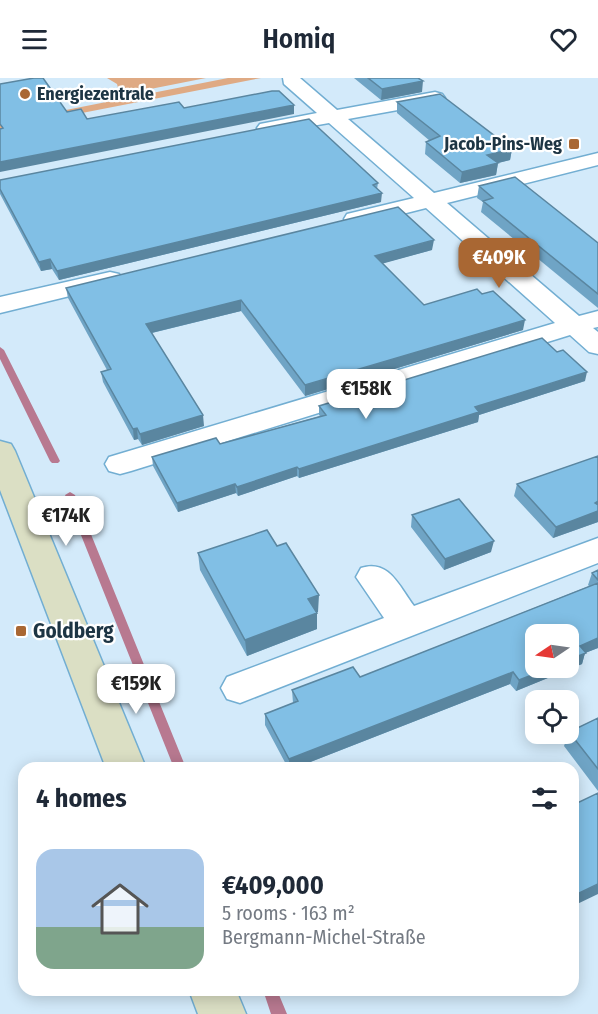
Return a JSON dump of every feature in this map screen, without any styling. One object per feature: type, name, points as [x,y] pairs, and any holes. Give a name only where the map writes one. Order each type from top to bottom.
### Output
[{"type":"main road","points":[[0,451],[124,762]]},
{"type":"main road","points":[[214,996],[222,1014]]},
{"type":"street","points":[[291,80],[428,201],[587,323],[598,346]]},
{"type":"street","points":[[251,131],[435,98]]},
{"type":"street","points":[[337,224],[598,159]]},
{"type":"street","points":[[7,303],[129,274]]},
{"type":"street","points":[[120,464],[507,344],[587,323]]},
{"type":"street","points":[[240,688],[598,550]]},
{"type":"street","points":[[373,577],[407,623]]},
{"type":"shaded area","points":[[107,78],[206,78],[120,95],[117,84]]},
{"type":"shaded area","points":[[228,78],[261,78],[0,129],[0,123]]},
{"type":"building","points":[[43,78],[67,112],[81,109],[87,119],[179,102],[184,108],[272,91],[279,91],[294,105],[0,162],[0,129],[3,128],[0,124],[0,84]]},
{"type":"building","points":[[368,78],[418,78],[423,81],[382,89]]},
{"type":"building","points":[[440,94],[512,149],[487,155],[498,163],[462,172],[426,142],[440,136],[397,102]]},
{"type":"building","points":[[309,119],[378,183],[373,185],[382,193],[57,271],[50,259],[39,262],[0,189],[0,180]]},
{"type":"building","points":[[515,177],[598,243],[598,294],[483,201],[493,198],[479,186]]},
{"type":"building","points":[[398,207],[434,240],[375,256],[424,305],[477,289],[482,294],[493,291],[525,320],[305,385],[241,300],[146,324],[203,415],[140,434],[137,428],[133,429],[101,372],[111,369],[66,288]]},
{"type":"building","points":[[542,338],[557,352],[563,350],[587,372],[475,407],[479,412],[299,469],[297,467],[237,487],[235,484],[177,503],[152,457],[216,438],[220,444],[326,415],[319,406]]},
{"type":"building","points":[[598,456],[598,501],[595,503],[598,505],[598,511],[556,527],[517,484]]},
{"type":"building","points":[[459,499],[494,541],[445,559],[412,515]]},
{"type":"building","points":[[267,530],[277,546],[286,543],[319,595],[308,599],[317,613],[245,640],[198,553]]},
{"type":"building","points":[[598,570],[598,580],[592,573]]},
{"type":"building","points":[[598,583],[598,638],[580,646],[586,653],[579,656],[579,624],[525,624],[525,678],[519,680],[513,672],[289,759],[265,714],[298,701],[292,690],[353,667],[360,677]]},
{"type":"building","points":[[598,718],[598,769],[578,744],[579,727]]},
{"type":"building","points":[[598,793],[598,884],[579,893],[579,802]]},
{"type":"waterway","points":[[0,350],[55,461]]},
{"type":"waterway","points":[[70,495],[178,762]]},
{"type":"waterway","points":[[272,996],[279,1014]]},
{"type":"place","name":"Energiezentrale","points":[[25,94]]},
{"type":"place","name":"Jacob-Pins-Weg","points":[[574,144]]},
{"type":"place","name":"Goldberg","points":[[21,631]]}]
